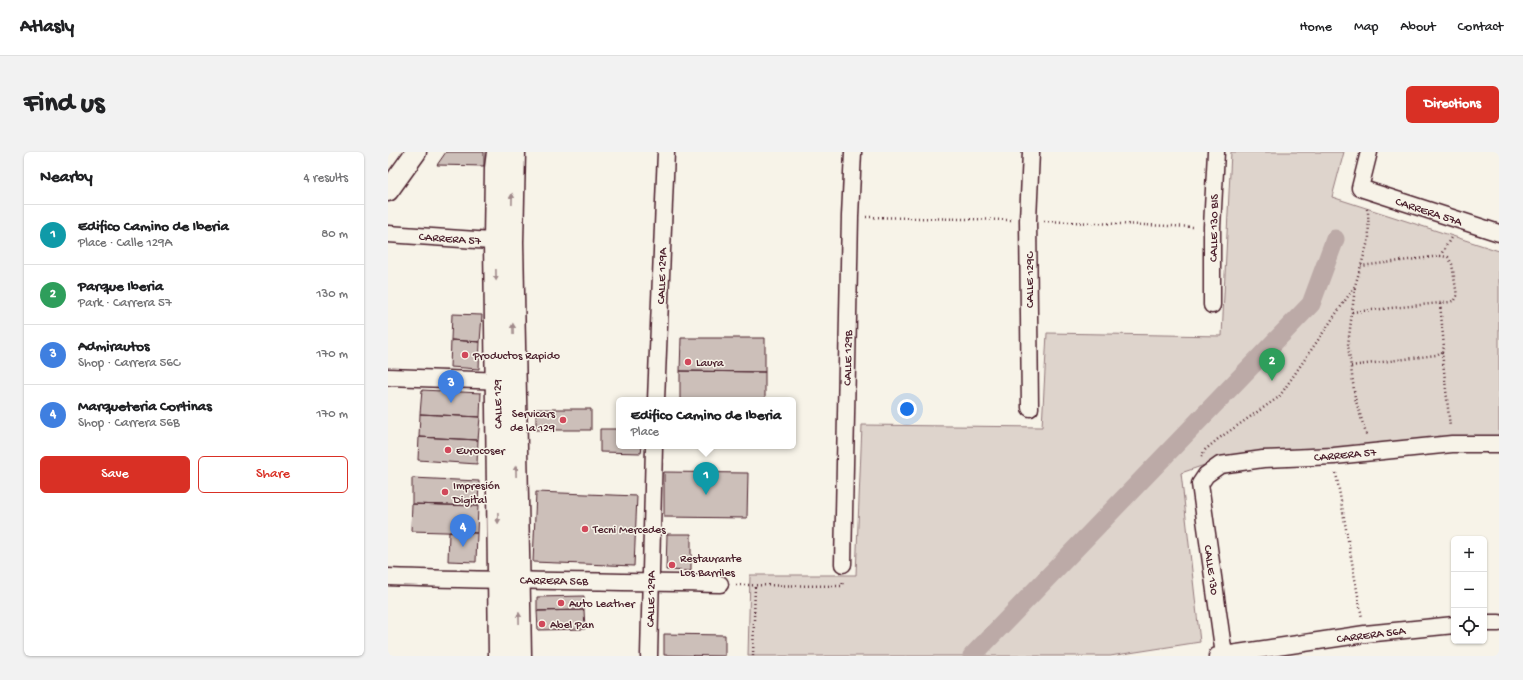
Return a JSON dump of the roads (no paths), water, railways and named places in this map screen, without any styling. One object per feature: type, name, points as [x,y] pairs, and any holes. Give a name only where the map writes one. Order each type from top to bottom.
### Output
[{"type":"main road","name":"CALLE 129","points":[[498,152],[496,168],[503,242],[509,580],[520,656]]},
{"type":"main road","name":"CALLE 129","points":[[503,242],[514,152]]},
{"type":"main road","name":"CALLE 129","points":[[500,656],[509,580]]},
{"type":"street","points":[[388,191],[416,152]]},
{"type":"street","name":"CALLE 129A","points":[[656,397],[666,152]]},
{"type":"street","name":"CALLE 129B","points":[[844,564],[850,216],[853,152]]},
{"type":"street","name":"CALLE 129C","points":[[1030,408],[1028,220],[1032,152]]},
{"type":"street","name":"CALLE 130 BIS","points":[[1212,305],[1212,228],[1216,152]]},
{"type":"street","name":"CARRERA 57A","points":[[1368,152],[1360,188],[1499,234]]},
{"type":"street","name":"CARRERA 57","points":[[388,234],[503,242]]},
{"type":"street","points":[[388,376],[505,381]]},
{"type":"street","name":"CARRERA 57","points":[[1200,484],[1206,475],[1220,465],[1263,459],[1334,456],[1452,444],[1499,444]]},
{"type":"street","name":"CALLE 129A","points":[[649,656],[654,449]]},
{"type":"street","name":"CALLE 130","points":[[1200,484],[1221,656]]},
{"type":"street","name":"CARRERA 56B","points":[[388,577],[720,584]]},
{"type":"street","points":[[1487,623],[1499,623]]},
{"type":"street","name":"CARRERA 56A","points":[[1221,656],[1364,634],[1451,625]]},
{"type":"waterway","points":[[972,656],[1311,304],[1335,239]]},
{"type":"place","name":"Productos Rapido","points":[[465,355]]},
{"type":"place","name":"Laura","points":[[688,362]]},
{"type":"place","name":"Parque Iberia","points":[[1272,381]]},
{"type":"place","name":"Admirautos","points":[[451,403]]},
{"type":"place","name":"Servicars de la 129","points":[[563,420]]},
{"type":"place","name":"Eurocoser","points":[[448,450]]},
{"type":"place","name":"Impresión Digital","points":[[445,492]]},
{"type":"place","name":"Edifico Camino de Iberia","points":[[706,495]]},
{"type":"place","name":"Tecni Mercedes","points":[[585,529]]},
{"type":"place","name":"Marqueteria Cortinas","points":[[463,547]]},
{"type":"place","name":"Restaurante Los Barriles","points":[[672,565]]},
{"type":"place","name":"Auto Leather","points":[[561,603]]},
{"type":"place","name":"Abel Pan","points":[[542,624]]}]
